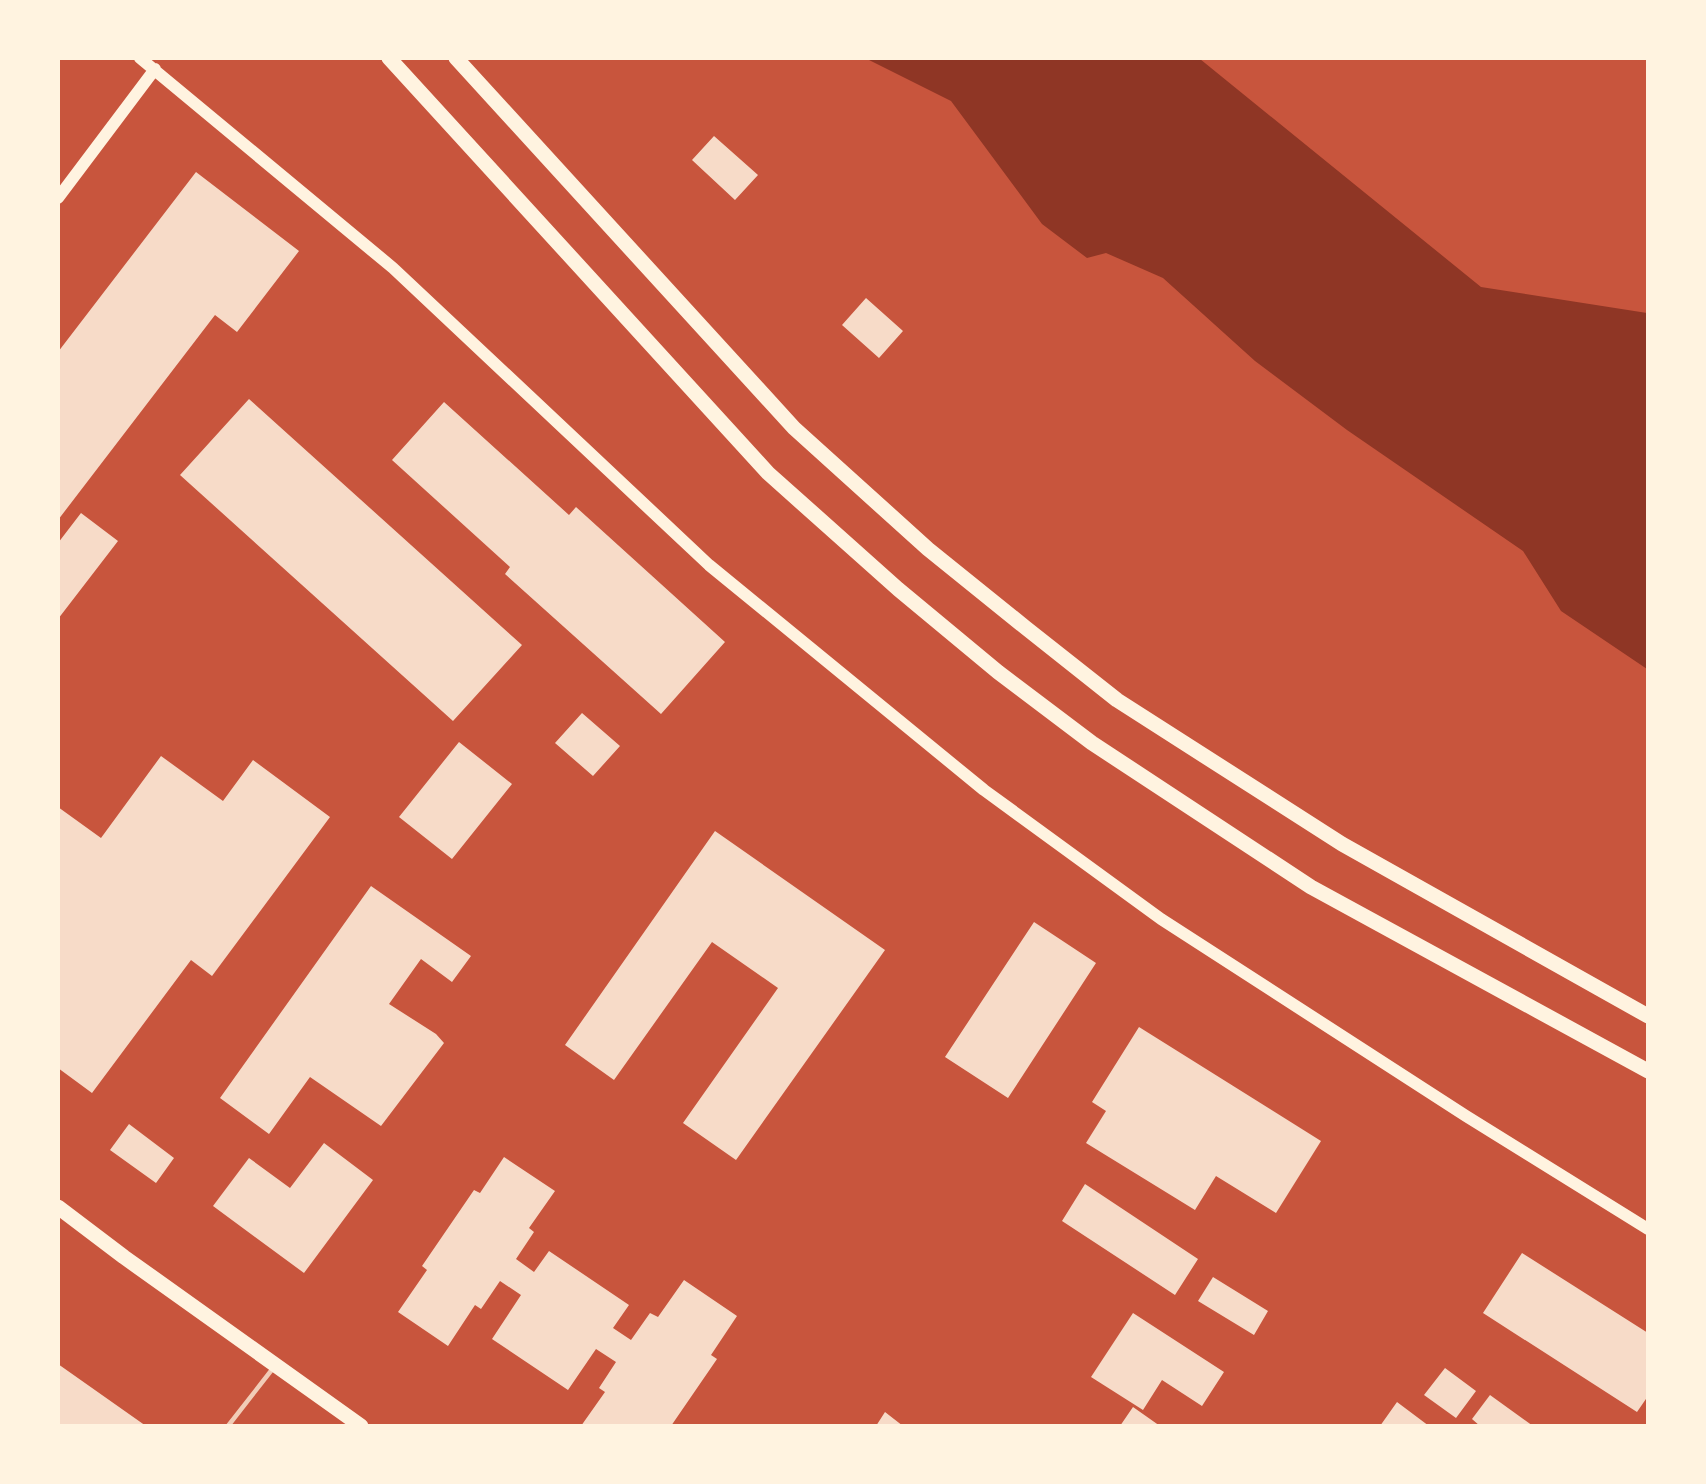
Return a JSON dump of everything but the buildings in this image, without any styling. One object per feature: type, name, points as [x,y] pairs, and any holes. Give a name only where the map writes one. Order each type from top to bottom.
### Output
[{"type":"main road","points":[[140,58],[393,268],[709,565],[984,790],[1161,919],[1456,1110],[1647,1229]]},
{"type":"main road","points":[[389,58],[768,473],[898,589],[998,672],[1092,743],[1311,887],[1647,1071]]},
{"type":"main road","points":[[456,58],[794,428],[928,549],[1026,628],[1117,700],[1342,844],[1647,1016]]},
{"type":"main road","points":[[58,198],[155,69]]},
{"type":"main road","points":[[58,1207],[124,1257],[361,1425]]},
{"type":"lane","points":[[228,1425],[276,1365]]},
{"type":"shaded area","points":[[867,59],[1200,59],[1481,287],[1647,313],[1647,669],[1561,611],[1523,551],[1347,430],[1255,361],[1163,278],[1106,253],[1087,258],[1042,224],[951,101]]}]
